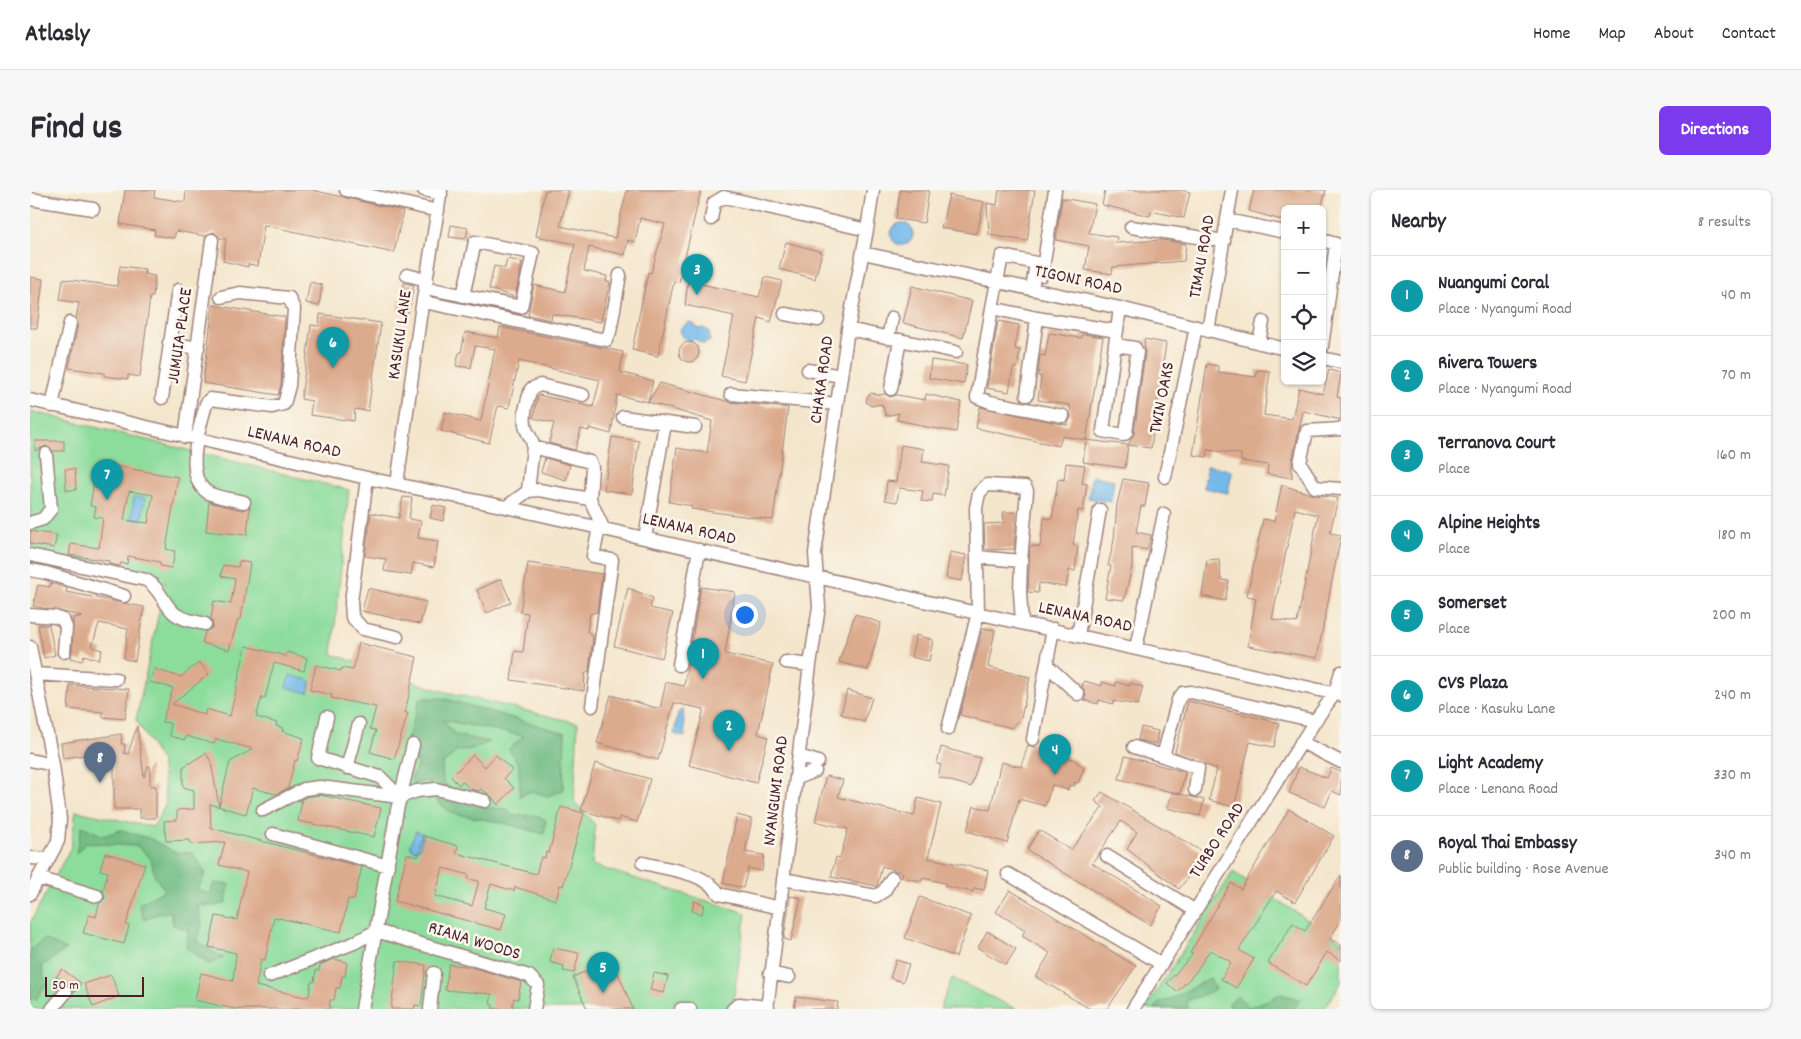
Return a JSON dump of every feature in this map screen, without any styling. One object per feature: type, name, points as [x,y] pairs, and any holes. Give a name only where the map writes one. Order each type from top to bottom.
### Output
[{"type":"street","points":[[346,190],[438,211]]},
{"type":"street","points":[[424,190],[441,192]]},
{"type":"street","name":"CHAKA ROAD","points":[[815,577],[815,553],[848,329],[868,230],[873,190]]},
{"type":"street","points":[[1036,290],[1056,190]]},
{"type":"street","name":"TIMAU ROAD","points":[[1208,331],[1232,190]]},
{"type":"street","name":"KASUKU LANE","points":[[397,484],[420,318],[441,192]]},
{"type":"street","points":[[712,220],[714,203],[724,197],[868,230]]},
{"type":"street","points":[[30,199],[93,209]]},
{"type":"street","points":[[1227,220],[1281,231]]},
{"type":"street","points":[[1131,227],[1224,241]]},
{"type":"street","name":"JUMUIA PLACE","points":[[185,436],[212,240]]},
{"type":"street","points":[[1323,340],[1336,244],[1326,241]]},
{"type":"street","points":[[407,276],[463,296],[521,307],[533,253],[475,242],[463,296]]},
{"type":"street","name":"TIGONI ROAD","points":[[863,253],[1120,308],[1281,348]]},
{"type":"street","points":[[1036,290],[1036,263],[1002,256],[977,397],[990,402],[1063,416]]},
{"type":"street","points":[[424,302],[606,340],[610,332],[620,275]]},
{"type":"street","points":[[162,398],[178,290]]},
{"type":"street","points":[[221,298],[240,293],[289,298],[294,309],[289,386],[284,404],[272,407],[210,399],[206,404],[198,439],[194,469],[197,482],[207,493],[244,502]]},
{"type":"street","points":[[992,308],[1037,318],[1117,331]]},
{"type":"street","points":[[1115,345],[1135,348],[1137,352],[1126,432],[1123,436],[1104,431],[1115,345],[1120,308]]},
{"type":"street","points":[[785,314],[818,320]]},
{"type":"street","points":[[891,389],[894,339],[892,318]]},
{"type":"street","points":[[1027,395],[1037,318]]},
{"type":"street","points":[[1259,343],[1263,322]]},
{"type":"street","points":[[52,406],[70,323]]},
{"type":"street","name":"TWIN OAKS","points":[[1166,477],[1196,327]]},
{"type":"street","points":[[848,329],[956,352]]},
{"type":"street","points":[[169,343],[198,348]]},
{"type":"street","points":[[1326,359],[1341,362]]},
{"type":"street","points":[[808,370],[841,376]]},
{"type":"street","points":[[528,490],[534,447],[533,440],[526,429],[525,412],[530,389],[540,385],[583,396]]},
{"type":"street","points":[[731,394],[837,404]]},
{"type":"street","name":"LENANA ROAD","points":[[30,400],[367,478],[601,528],[1338,694]]},
{"type":"street","points":[[623,417],[695,427]]},
{"type":"street","points":[[645,538],[665,423]]},
{"type":"street","points":[[1341,429],[1307,431],[1300,463],[1315,487],[1341,489]]},
{"type":"street","points":[[534,447],[590,462],[592,467],[590,499],[601,528],[592,556],[612,560],[592,706]]},
{"type":"street","points":[[30,522],[43,519],[51,509],[46,454]]},
{"type":"street","points":[[367,478],[351,602],[352,617],[363,629],[397,637]]},
{"type":"street","points":[[948,729],[978,613],[976,508],[979,493],[987,485],[1025,487],[1028,497],[1021,561],[1020,592],[1022,622]]},
{"type":"street","points":[[506,507],[528,490],[539,490],[590,499]]},
{"type":"street","points":[[1078,635],[1100,510]]},
{"type":"street","points":[[1136,648],[1164,514]]},
{"type":"street","points":[[679,665],[699,550]]},
{"type":"street","points":[[30,555],[146,580],[154,584],[172,612],[179,617],[204,624]]},
{"type":"street","points":[[977,556],[1021,561]]},
{"type":"street","points":[[30,570],[124,596]]},
{"type":"street","name":"NYANGUMI ROAD","points":[[768,1008],[770,973],[819,607],[815,577]]},
{"type":"street","points":[[30,615],[55,617],[64,620],[66,627],[64,652]]},
{"type":"street","points":[[1033,739],[1048,666],[1053,629]]},
{"type":"street","points":[[30,647],[53,765],[60,819],[58,841],[30,894]]},
{"type":"street","points":[[786,662],[810,665]]},
{"type":"street","points":[[1048,666],[1078,694]]},
{"type":"street","name":"TURBO ROAD","points":[[1133,1009],[1160,963],[1301,742],[1315,721],[1338,694],[1341,672]]},
{"type":"street","points":[[35,674],[116,679]]},
{"type":"street","points":[[1163,756],[1178,700],[1186,692],[1315,721]]},
{"type":"street","points":[[327,717],[318,758],[380,777],[400,797]]},
{"type":"street","points":[[347,768],[359,724]]},
{"type":"street","points":[[1301,742],[1341,762]]},
{"type":"street","points":[[362,1009],[374,932],[400,797],[413,745]]},
{"type":"street","points":[[1134,747],[1198,768],[1195,790]]},
{"type":"street","points":[[797,778],[816,766],[799,756]]},
{"type":"street","points":[[30,760],[53,765]]},
{"type":"street","points":[[263,810],[304,789],[320,787],[400,797],[417,791],[436,789],[485,801]]},
{"type":"street","points":[[273,834],[388,866]]},
{"type":"street","points":[[1107,856],[1194,910]]},
{"type":"street","points":[[30,858],[49,859]]},
{"type":"street","points":[[643,863],[699,878],[720,894],[780,908]]},
{"type":"street","points":[[1008,874],[1160,963]]},
{"type":"street","points":[[38,878],[97,896]]},
{"type":"street","points":[[783,879],[876,896],[884,891],[892,878]]},
{"type":"street","points":[[268,976],[354,943],[374,932]]},
{"type":"street","name":"RIANA WOODS","points":[[374,932],[529,976],[538,985],[534,1009]]},
{"type":"street","points":[[430,1009],[434,973]]},
{"type":"street","points":[[770,973],[789,977]]},
{"type":"street","points":[[52,1009],[66,992]]},
{"type":"street","points":[[733,1009],[738,1004],[768,1008]]},
{"type":"street","points":[[681,1009],[690,1009]]},
{"type":"green space","points":[[30,411],[349,490],[332,654],[438,690],[578,723],[574,801],[595,825],[592,865],[746,913],[732,1009],[30,1009],[30,923],[71,847],[76,811],[153,827],[166,804],[161,761],[136,720],[165,583],[30,557]]},
{"type":"green space","points":[[420,698],[442,698],[565,733],[563,790],[547,796],[532,791],[520,796],[519,765],[509,749],[524,736],[443,720],[455,735],[489,742],[479,747],[456,752],[442,765],[443,782],[470,804],[507,809],[516,816],[533,815],[546,820],[544,834],[503,823],[451,813],[438,802],[428,781],[413,784],[411,778],[417,767],[416,758],[403,754]]},
{"type":"green space","points":[[82,826],[103,836],[121,830],[151,839],[174,852],[193,853],[205,873],[198,890],[210,894],[214,883],[229,884],[226,903],[215,906],[198,905],[202,925],[197,941],[223,958],[209,964],[186,947],[188,930],[173,925],[171,912],[159,913],[144,920],[139,904],[165,890],[155,877],[151,859],[137,846],[86,843],[76,853]]},
{"type":"green space","points":[[1233,872],[1341,941],[1341,983],[1324,1009],[1145,1009]]},
{"type":"green space","points":[[44,939],[66,950],[42,966],[46,984],[37,998],[30,999],[30,950]]},
{"type":"green space","points":[[952,978],[1016,1009],[940,1009]]},
{"type":"green space","points":[[1210,978],[1215,990],[1187,1001],[1187,1009],[1155,1009],[1159,1003],[1173,998]]},
{"type":"green space","points":[[1279,994],[1300,999],[1295,1009],[1230,1009],[1229,1003],[1238,996],[1249,1007],[1269,1000]]},
{"type":"water","points":[[902,223],[910,226],[913,234],[910,242],[902,245],[894,242],[891,234],[894,226]]},
{"type":"water","points":[[689,322],[693,323],[698,329],[703,328],[709,331],[710,341],[703,344],[695,339],[689,341],[682,337],[680,329]]},
{"type":"water","points":[[1207,465],[1232,471],[1228,493],[1204,488]]},
{"type":"water","points":[[1092,476],[1114,480],[1111,502],[1088,498]]},
{"type":"water","points":[[134,497],[145,498],[142,520],[131,519]]},
{"type":"water","points":[[290,675],[311,681],[308,693],[286,687]]},
{"type":"water","points":[[683,708],[685,737],[674,734],[678,713]]},
{"type":"water","points":[[416,831],[423,834],[420,848],[413,850],[410,845]]},
{"type":"building","points":[[125,190],[155,190],[154,197],[185,202],[186,190],[312,190],[403,211],[394,253],[264,225],[258,266],[248,264],[248,267],[223,261],[226,239],[220,238],[214,232],[205,236],[176,231],[174,238],[154,235],[155,230],[120,224]]},
{"type":"building","points":[[545,190],[569,190],[560,226],[615,238],[627,190],[701,190],[679,282],[674,281],[658,356],[632,350],[648,272],[651,273],[665,224],[640,218],[635,242],[628,240],[625,255],[589,247],[584,271],[607,276],[606,282],[610,282],[601,322],[552,314],[551,320],[528,315],[534,285],[565,292],[575,244],[536,236]]},
{"type":"building","points":[[900,190],[929,190],[924,223],[896,219]]},
{"type":"building","points":[[999,190],[1035,190],[1027,241],[989,235],[987,203],[997,205]]},
{"type":"building","points":[[1105,190],[1182,190],[1190,192],[1184,218],[1151,211],[1150,216],[1102,205]]},
{"type":"building","points":[[1254,190],[1326,190],[1322,205],[1281,205],[1281,220],[1249,211]]},
{"type":"building","points":[[949,195],[984,202],[977,234],[941,228]]},
{"type":"building","points":[[1062,198],[1095,204],[1089,233],[1117,237],[1116,243],[1162,240],[1186,244],[1184,261],[1113,267],[1112,274],[1085,270],[1089,246],[1056,240]]},
{"type":"building","points":[[451,225],[468,228],[466,239],[449,237]]},
{"type":"building","points":[[786,242],[822,252],[815,279],[779,269]]},
{"type":"building","points":[[507,259],[522,262],[515,297],[489,289],[494,266],[505,268]]},
{"type":"building","points":[[120,266],[145,269],[144,274],[155,276],[153,297],[150,297],[140,377],[128,375],[128,379],[104,376],[104,373],[69,368],[78,325],[76,318],[79,303],[60,300],[63,279],[117,286]]},
{"type":"building","points":[[30,277],[43,279],[37,328],[30,328]]},
{"type":"building","points":[[765,277],[782,281],[771,322],[759,318],[745,381],[721,376],[734,316],[685,305],[688,281],[759,297]]},
{"type":"building","points":[[310,282],[322,285],[319,306],[306,303]]},
{"type":"building","points":[[404,283],[414,285],[408,313],[398,311]]},
{"type":"building","points":[[912,286],[972,301],[963,338],[903,323]]},
{"type":"building","points":[[213,305],[285,317],[281,385],[278,395],[203,383]]},
{"type":"building","points":[[320,314],[381,323],[368,411],[355,409],[354,421],[310,415],[312,401],[301,399],[311,325],[319,326]]},
{"type":"building","points":[[998,321],[1019,325],[1015,349],[1020,350],[1017,368],[1013,368],[1009,392],[987,388]]},
{"type":"building","points":[[500,327],[623,352],[620,372],[653,381],[648,402],[617,395],[611,434],[589,428],[589,431],[581,429],[575,450],[549,443],[554,423],[533,418],[538,395],[593,407],[600,380],[519,361],[509,408],[498,406],[489,443],[441,431],[445,412],[481,421],[495,349],[475,346],[471,368],[456,366],[459,353],[461,353],[465,332],[498,338]]},
{"type":"building","points":[[1049,333],[1081,338],[1082,334],[1103,337],[1086,440],[1062,436],[1059,446],[976,428],[980,407],[1067,425],[1071,417],[1070,405],[1038,400],[1041,376],[1038,376],[1040,355],[1045,356]]},
{"type":"building","points":[[1144,339],[1166,343],[1151,448],[1128,445],[1134,434],[1145,353]]},
{"type":"building","points":[[689,342],[696,345],[699,352],[696,359],[689,362],[682,359],[679,352],[682,345]]},
{"type":"building","points":[[931,360],[967,365],[964,384],[929,378]]},
{"type":"building","points":[[1207,364],[1218,366],[1218,372],[1256,377],[1257,370],[1270,371],[1264,415],[1292,419],[1299,388],[1323,394],[1329,370],[1341,373],[1337,397],[1341,398],[1341,420],[1303,411],[1292,461],[1292,478],[1267,474],[1268,465],[1241,461],[1241,454],[1208,450],[1207,457],[1193,455]]},
{"type":"building","points":[[660,383],[730,402],[788,408],[773,520],[691,509],[692,506],[669,502],[677,448],[707,453],[712,421],[648,402]]},
{"type":"building","points":[[872,393],[885,394],[890,397],[897,395],[925,400],[926,394],[961,402],[956,432],[897,420],[899,413],[886,416],[882,404],[871,406],[866,402],[867,396]]},
{"type":"building","points":[[612,437],[639,441],[632,494],[604,490]]},
{"type":"building","points":[[1086,440],[1128,445],[1125,468],[1083,462]]},
{"type":"building","points":[[35,441],[64,441],[64,451],[53,451],[46,446],[35,451]]},
{"type":"building","points":[[901,445],[924,449],[922,462],[949,466],[944,496],[933,494],[932,502],[921,501],[923,491],[899,488],[897,502],[885,500],[887,481],[896,482]]},
{"type":"building","points":[[545,458],[570,465],[566,480],[541,472]]},
{"type":"building","points":[[97,463],[178,477],[166,549],[175,551],[172,568],[160,566],[160,562],[128,556],[127,564],[121,563],[120,566],[109,564],[109,561],[69,555],[71,544],[99,548],[103,518],[94,517],[96,507],[90,506]],"holes":[[[129,491],[153,495],[148,523],[124,520]]]},
{"type":"building","points":[[1066,463],[1085,465],[1082,483],[1087,484],[1083,511],[1078,510],[1073,545],[1078,546],[1075,571],[1069,570],[1066,587],[1039,583],[1038,593],[1028,592],[1030,546],[1040,547],[1044,518],[1052,519],[1058,479],[1064,480]]},
{"type":"building","points":[[65,469],[75,469],[76,490],[66,490]]},
{"type":"building","points":[[1123,479],[1149,483],[1145,506],[1141,506],[1136,532],[1151,535],[1147,550],[1132,547],[1132,567],[1124,600],[1105,598],[1111,566],[1108,566],[1114,540],[1117,504]]},
{"type":"building","points":[[1282,485],[1314,495],[1338,498],[1330,533],[1341,535],[1317,658],[1248,646],[1256,598],[1247,596],[1263,519],[1274,521]],"holes":[[[1295,509],[1318,515],[1297,623],[1272,619]]]},
{"type":"building","points":[[403,497],[412,498],[409,519],[421,521],[418,538],[438,541],[434,567],[413,563],[411,575],[384,571],[386,559],[365,556],[371,513],[399,518]]},
{"type":"building","points":[[209,502],[242,510],[250,507],[247,535],[206,531]]},
{"type":"building","points":[[433,505],[446,508],[443,521],[430,518]]},
{"type":"building","points":[[1003,512],[1016,512],[1014,549],[985,550],[984,524],[1004,523]]},
{"type":"building","points":[[30,531],[57,535],[54,548],[30,544]]},
{"type":"building","points":[[950,552],[966,555],[962,581],[946,578]]},
{"type":"building","points":[[1219,559],[1221,580],[1229,581],[1225,601],[1202,596],[1207,560]]},
{"type":"building","points":[[239,561],[250,563],[241,619],[238,619],[229,650],[202,643],[205,632],[213,627],[211,618],[214,601],[231,604],[235,579],[221,576],[223,565],[238,567]]},
{"type":"building","points":[[528,563],[602,574],[597,612],[590,614],[587,631],[593,637],[589,671],[585,674],[584,691],[511,680],[515,651],[523,652],[528,613],[520,612]]},
{"type":"building","points":[[501,579],[511,602],[487,613],[477,590]]},
{"type":"building","points":[[50,583],[67,588],[66,592],[144,607],[135,661],[124,659],[128,629],[99,623],[92,647],[102,650],[99,660],[84,655],[82,661],[70,658],[72,653],[73,618],[83,616],[33,606],[38,585],[50,587]]},
{"type":"building","points":[[701,587],[735,592],[725,654],[773,664],[758,734],[768,737],[756,783],[689,765],[704,709],[674,703],[658,760],[597,743],[611,695],[660,709],[666,682],[684,686]]},
{"type":"building","points":[[368,588],[426,602],[420,624],[362,611]]},
{"type":"building","points":[[628,588],[653,598],[650,608],[673,613],[662,658],[614,646]]},
{"type":"building","points":[[855,614],[881,623],[868,670],[839,662]]},
{"type":"building","points":[[38,625],[49,625],[55,655],[44,658]]},
{"type":"building","points":[[983,628],[995,630],[988,667],[1030,677],[1021,718],[1012,728],[960,715]]},
{"type":"building","points":[[916,635],[933,640],[929,661],[911,657]]},
{"type":"building","points":[[359,643],[417,657],[405,713],[408,713],[394,759],[370,752],[376,730],[370,729],[376,707],[331,698],[332,695],[310,690],[316,665],[341,671],[342,668],[353,670]]},
{"type":"building","points":[[246,646],[286,656],[287,652],[307,658],[304,671],[274,663],[265,698],[262,697],[256,717],[277,723],[276,726],[283,728],[282,731],[304,738],[297,761],[295,760],[288,788],[276,794],[253,788],[246,814],[210,804],[211,828],[362,867],[354,900],[348,899],[341,932],[274,917],[265,960],[261,959],[256,986],[305,997],[309,996],[311,982],[314,982],[316,970],[319,971],[320,965],[334,959],[347,962],[345,976],[342,976],[340,988],[336,988],[334,1000],[330,1000],[329,1009],[235,1009],[195,1000],[201,973],[233,981],[236,953],[209,947],[216,916],[237,920],[247,872],[219,865],[225,842],[191,844],[190,840],[166,841],[164,821],[177,820],[177,810],[194,809],[194,790],[183,787],[183,767],[206,753],[211,762],[219,806],[230,762],[253,749],[216,739],[214,744],[186,736],[185,740],[170,736],[170,723],[162,722],[173,688],[150,682],[154,669],[181,677],[199,662],[209,674],[172,704],[205,715],[206,709],[230,716]]},
{"type":"building","points":[[1084,681],[1102,686],[1102,682],[1116,686],[1116,682],[1130,686],[1130,683],[1143,687],[1138,705],[1114,701],[1113,704],[1099,700],[1098,704],[1084,700],[1086,695],[1082,687]]},
{"type":"building","points":[[70,685],[129,689],[125,719],[102,717],[103,712],[68,709]]},
{"type":"building","points":[[847,690],[872,698],[864,722],[841,714]]},
{"type":"building","points":[[1188,701],[1279,723],[1274,747],[1250,742],[1234,807],[1209,800],[1217,769],[1175,752]]},
{"type":"building","points":[[137,726],[144,777],[148,766],[150,766],[150,786],[156,786],[156,818],[140,818],[140,809],[114,809],[114,751],[63,758],[61,743],[122,734],[121,744],[125,744],[124,753],[128,754]]},
{"type":"building","points":[[1141,727],[1158,731],[1156,744],[1138,740]]},
{"type":"building","points":[[1028,745],[1073,759],[1084,768],[1078,783],[1075,782],[1074,786],[1069,785],[1068,790],[1052,785],[1045,806],[1019,799],[1007,843],[967,831],[974,806],[990,810],[1001,762],[1021,767]]},
{"type":"building","points":[[941,747],[980,758],[971,787],[938,777],[941,765],[937,764]]},
{"type":"building","points":[[473,755],[485,767],[496,755],[512,770],[504,778],[514,788],[498,805],[491,796],[481,789],[479,791],[470,789],[462,781],[459,785],[451,777]]},
{"type":"building","points":[[1125,756],[1185,772],[1180,794],[1119,779]]},
{"type":"building","points":[[595,763],[650,779],[637,822],[619,817],[618,821],[581,810]]},
{"type":"building","points":[[1299,767],[1327,778],[1331,768],[1341,772],[1341,795],[1332,791],[1325,807],[1289,793]]},
{"type":"building","points":[[826,776],[843,780],[838,797],[914,816],[918,798],[941,804],[928,858],[988,870],[984,890],[974,888],[973,892],[945,886],[945,883],[923,878],[921,881],[901,877],[903,873],[882,866],[877,886],[831,877],[836,857],[840,858],[848,829],[815,821]]},
{"type":"building","points":[[1102,792],[1206,854],[1179,889],[1127,849],[1137,832],[1121,821],[1092,863],[1162,906],[1150,925],[1027,850],[1039,830],[1071,850],[1103,807],[1095,801]]},
{"type":"building","points":[[1173,792],[1204,800],[1200,816],[1167,808]]},
{"type":"building","points":[[320,795],[381,808],[374,837],[298,821],[302,801],[299,801],[306,797]]},
{"type":"building","points":[[561,807],[584,813],[563,886],[560,885],[556,900],[515,887],[514,891],[491,884],[484,908],[506,914],[501,930],[395,901],[407,854],[418,857],[424,836],[458,846],[456,853],[536,874],[541,857],[545,858],[546,852],[549,853]],"holes":[[[443,868],[469,875],[468,879],[479,881],[472,906],[435,896]]]},
{"type":"building","points":[[1289,809],[1334,836],[1295,902],[1276,891],[1239,950],[1254,959],[1236,988],[1221,979],[1231,962],[1210,950],[1195,973],[1177,992],[1167,983],[1193,954],[1190,953],[1231,883],[1241,889]]},
{"type":"building","points":[[737,815],[752,819],[745,852],[764,855],[762,871],[748,868],[743,888],[723,883]]},
{"type":"building","points":[[105,853],[145,864],[126,925],[129,926],[124,944],[83,933],[89,915],[96,917],[99,904],[105,898],[103,891],[108,872],[100,870]]},
{"type":"building","points":[[1341,875],[1341,920],[1330,939],[1341,945],[1341,961],[1327,952],[1306,986],[1268,963],[1293,923],[1305,931]]},
{"type":"building","points":[[1010,890],[1136,966],[1107,1009],[1090,1009],[1036,977],[1050,953],[1022,936],[1025,930],[996,912]]},
{"type":"building","points":[[790,896],[801,898],[791,941],[784,939]]},
{"type":"building","points":[[920,897],[971,916],[956,957],[905,938]]},
{"type":"building","points":[[694,901],[704,904],[702,914],[692,911]]},
{"type":"building","points":[[987,931],[1016,949],[1006,965],[978,948]]},
{"type":"building","points":[[553,948],[579,953],[574,973],[563,971],[564,966],[550,962]]},
{"type":"building","points":[[896,960],[909,964],[903,982],[890,978]]},
{"type":"building","points":[[397,961],[426,965],[421,1006],[415,1005],[414,1009],[391,1009]]},
{"type":"building","points":[[604,963],[610,976],[618,973],[633,1009],[587,1009],[573,977]]},
{"type":"building","points":[[449,964],[471,967],[521,982],[518,999],[514,998],[512,1009],[493,1009],[493,1005],[490,1004],[492,994],[445,990]]},
{"type":"building","points":[[62,969],[81,983],[75,992],[71,985],[56,977]]},
{"type":"building","points":[[654,973],[668,976],[664,993],[650,990]]},
{"type":"building","points":[[111,975],[119,996],[93,1007],[84,984]]},
{"type":"building","points":[[796,997],[838,1002],[837,1009],[794,1009]]},
{"type":"place","name":"Terranova Court","points":[[697,295]]},
{"type":"place","name":"CVS Plaza","points":[[333,368]]},
{"type":"place","name":"Light Academy","points":[[107,500]]},
{"type":"place","name":"Nuangumi Coral","points":[[703,679]]},
{"type":"place","name":"Rivera Towers","points":[[729,751]]},
{"type":"place","name":"Alpine Heights","points":[[1055,775]]},
{"type":"place","name":"Royal Thai Embassy","points":[[100,783]]},
{"type":"place","name":"Somerset","points":[[603,993]]}]
